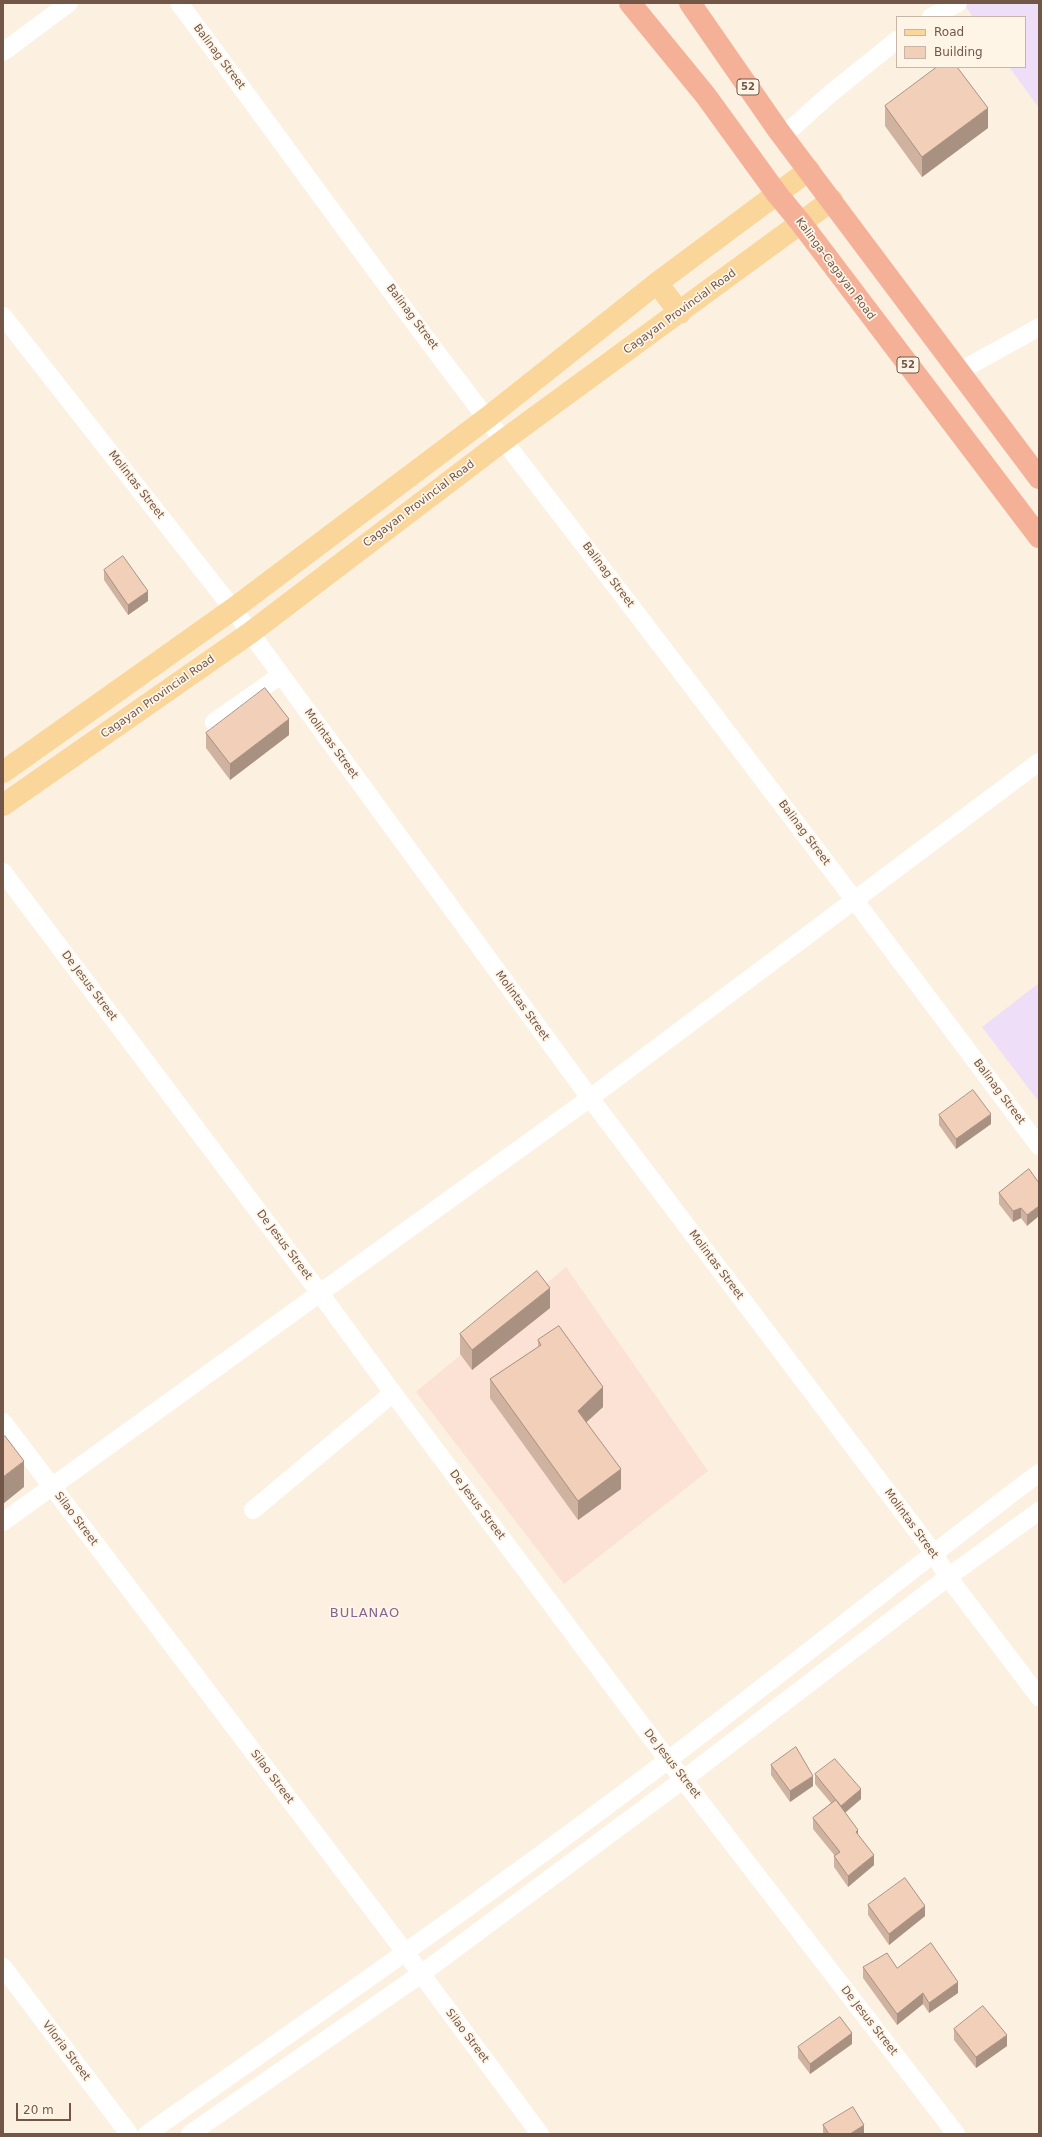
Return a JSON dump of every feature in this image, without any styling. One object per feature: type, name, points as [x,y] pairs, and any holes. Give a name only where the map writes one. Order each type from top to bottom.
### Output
[{"type":"highway","name":"Kalinga-Cagayan Road","points":[[630,3],[706,96],[777,194],[802,223],[1039,537]]},
{"type":"highway","name":"52","points":[[694,4],[809,170],[1039,478]]},
{"type":"main road","points":[[3,772],[233,609],[487,418],[657,283],[809,170]]},
{"type":"main road","name":"Cagayan Provincial Road","points":[[3,805],[250,633],[504,440],[680,313],[832,200]]},
{"type":"main road","points":[[657,283],[680,313]]},
{"type":"street","points":[[3,52],[69,3]]},
{"type":"street","name":"Balinag Street","points":[[179,3],[487,418],[854,899],[1039,1146]]},
{"type":"street","points":[[933,16],[958,3]]},
{"type":"street","points":[[784,135],[830,94],[896,41]]},
{"type":"street","name":"Molintas Street","points":[[3,316],[233,609],[590,1098],[933,1552],[948,1577],[1039,1697]]},
{"type":"street","points":[[960,371],[1039,327]]},
{"type":"street","points":[[214,722],[281,675]]},
{"type":"street","points":[[3,1522],[319,1292],[590,1098],[1039,762]]},
{"type":"street","name":"De Jesus Street","points":[[3,872],[668,1760],[956,2134]]},
{"type":"street","points":[[253,1510],[393,1393]]},
{"type":"street","name":"Silao Street","points":[[3,1422],[405,1952],[540,2134]]},
{"type":"street","points":[[147,2134],[405,1952],[668,1760],[933,1552],[1039,1473]]},
{"type":"street","points":[[190,2134],[421,1974],[684,1779],[948,1577],[1039,1510]]},
{"type":"street","name":"Viloria Street","points":[[3,1967],[129,2134]]},
{"type":"shaded area","points":[[963,3],[1039,3],[1039,108],[1010,68],[1026,68],[1026,16],[972,16]]},
{"type":"shaded area","points":[[1039,983],[1039,1102],[982,1027]]},
{"type":"shaded area","points":[[566,1267],[708,1471],[564,1584],[416,1392]]},
{"type":"building","points":[[936,68],[958,68],[988,108],[922,157],[885,106]]},
{"type":"building","points":[[123,556],[148,591],[128,605],[104,570]]},
{"type":"building","points":[[265,688],[289,719],[230,764],[206,733]]},
{"type":"building","points":[[973,1090],[991,1114],[956,1139],[939,1115]]},
{"type":"building","points":[[1029,1169],[1039,1183],[1039,1206],[1027,1215],[1021,1208],[1013,1211],[999,1193]]},
{"type":"building","points":[[537,1271],[550,1288],[472,1350],[460,1334]]},
{"type":"building","points":[[559,1326],[603,1387],[578,1411],[621,1469],[578,1501],[490,1379],[541,1345],[538,1340]]},
{"type":"building","points":[[5,1436],[24,1461],[3,1477],[3,1438]]},
{"type":"building","points":[[796,1747],[813,1776],[790,1791],[771,1765]]},
{"type":"building","points":[[835,1759],[861,1789],[841,1806],[815,1774]]},
{"type":"building","points":[[836,1800],[858,1830],[856,1832],[874,1855],[848,1876],[834,1856],[840,1852],[813,1818]]},
{"type":"building","points":[[905,1878],[925,1906],[889,1934],[868,1905]]},
{"type":"building","points":[[931,1943],[958,1982],[929,2003],[923,1993],[897,2014],[863,1967],[887,1953],[897,1968]]},
{"type":"building","points":[[983,2006],[1007,2035],[976,2057],[954,2029]]},
{"type":"building","points":[[840,2017],[852,2033],[810,2064],[798,2047]]},
{"type":"building","points":[[853,2107],[864,2125],[850,2134],[829,2134],[823,2125]]},
{"type":"district","name":"BULANAO","points":[[365,1614]]}]
